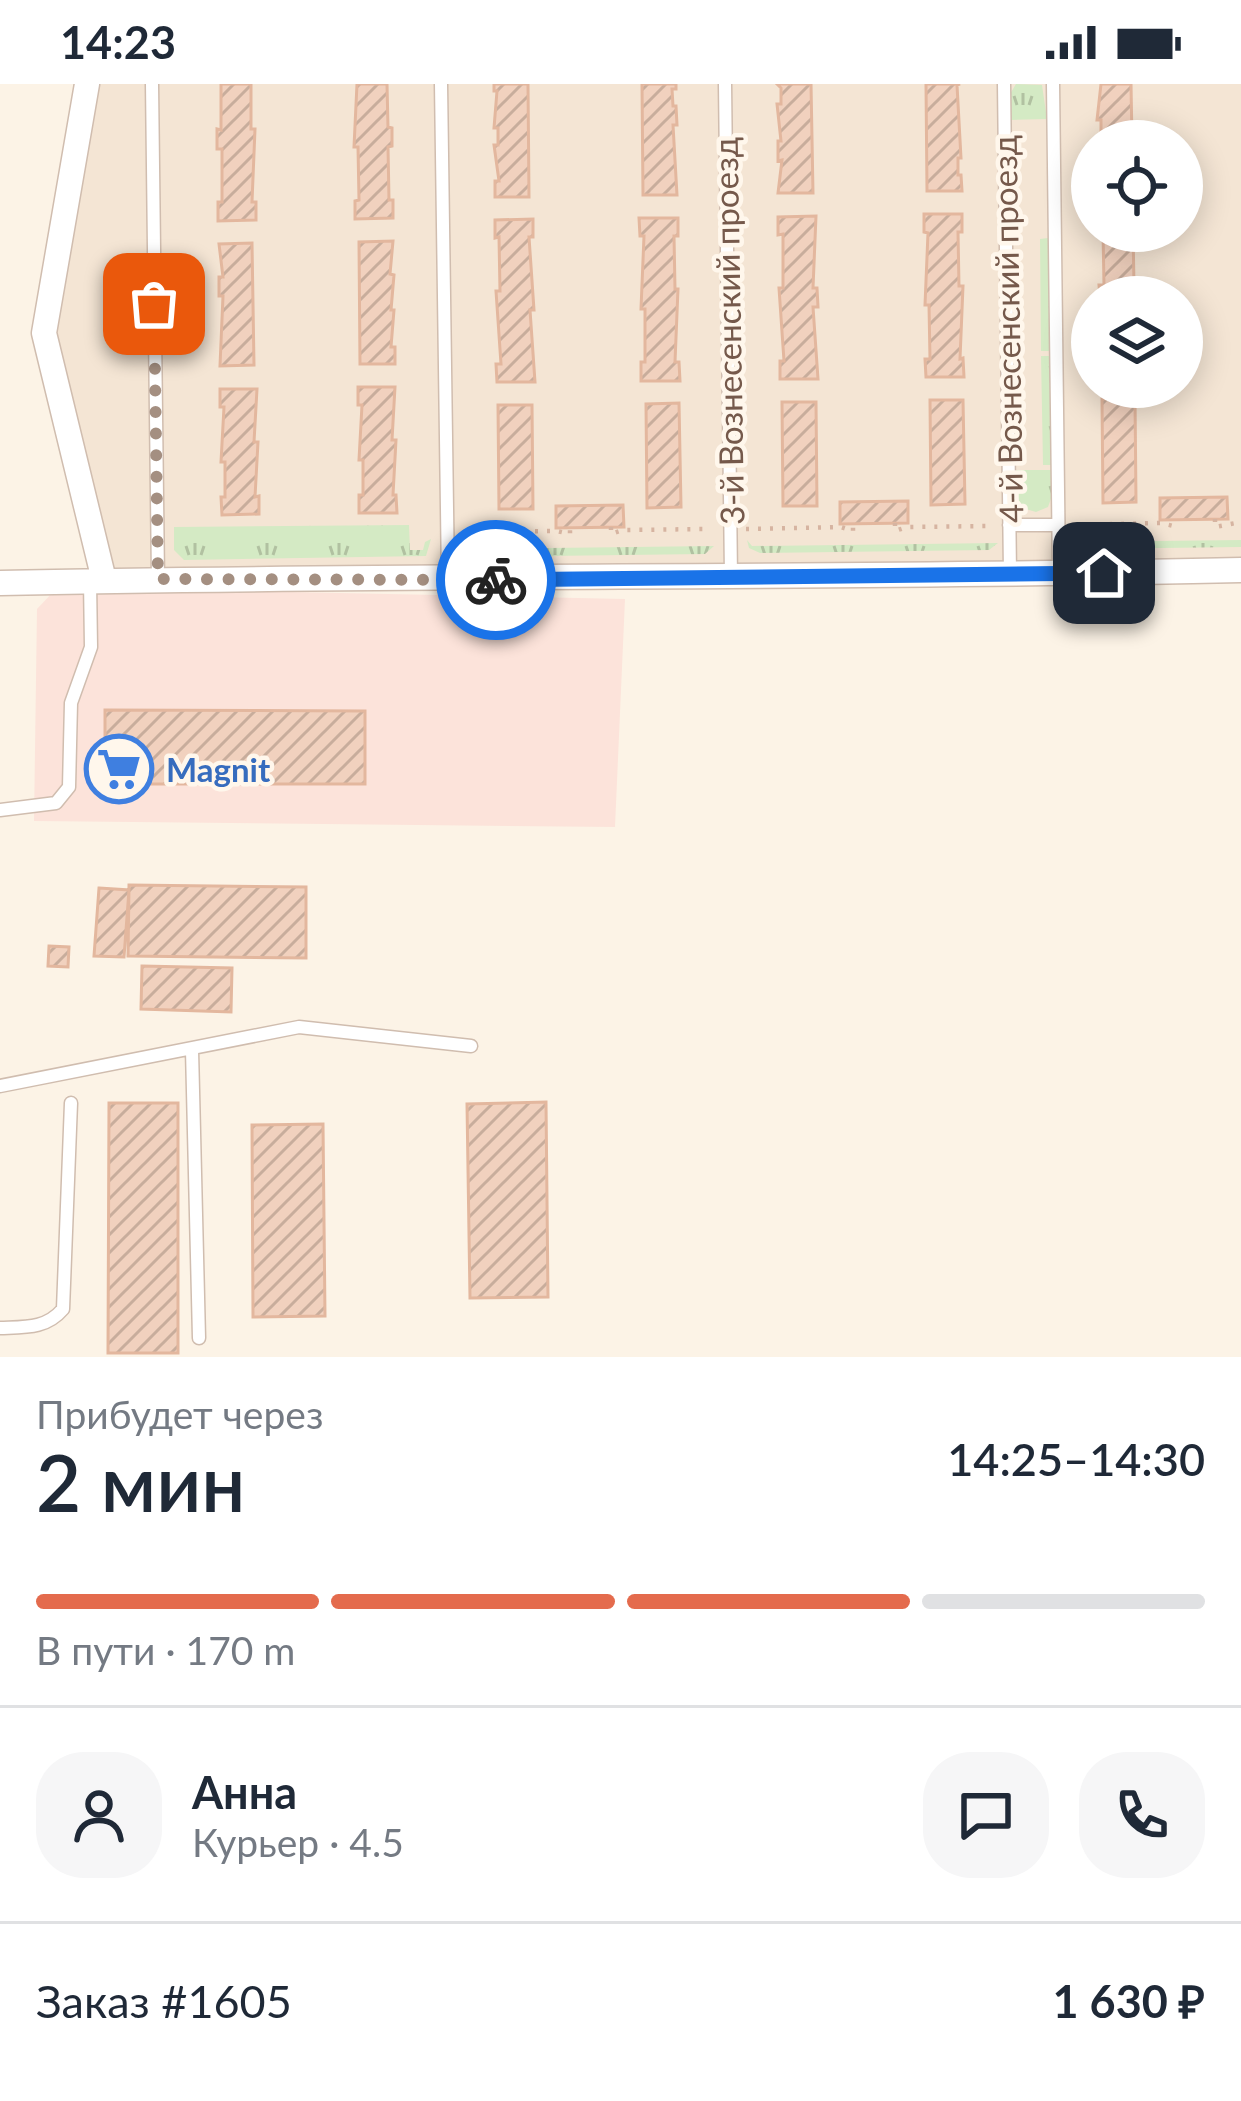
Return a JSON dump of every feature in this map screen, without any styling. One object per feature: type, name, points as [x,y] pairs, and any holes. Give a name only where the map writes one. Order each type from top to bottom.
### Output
[{"type":"street","points":[[86,84],[44,333],[97,580]]},
{"type":"street","points":[[0,583],[1241,570]]},
{"type":"lane","points":[[152,84],[158,579]]},
{"type":"lane","points":[[441,84],[448,580]]},
{"type":"lane","name":"3-й Вознесенский проезд","points":[[725,84],[731,578]]},
{"type":"lane","name":"4-й Вознесенский проезд","points":[[1004,84],[1010,575]]},
{"type":"lane","name":"4-й Вознесенский проезд","points":[[1053,84],[1059,574]]},
{"type":"lane","points":[[1009,525],[1058,525]]},
{"type":"lane","points":[[0,810],[56,803],[70,787],[70,703],[91,647],[97,580]]},
{"type":"lane","points":[[0,1087],[299,1028],[471,1046]]},
{"type":"lane","points":[[192,1050],[199,1338]]},
{"type":"lane","points":[[0,1328],[38,1326],[53,1321],[63,1309],[71,1103]]},
{"type":"path","points":[[1215,519],[1215,527],[1241,522]]},
{"type":"path","points":[[1058,525],[1173,526],[1173,520]]},
{"type":"path","points":[[745,529],[841,527],[853,531],[854,524]]},
{"type":"path","points":[[895,524],[895,531],[1009,525]]},
{"type":"path","points":[[460,532],[570,534],[570,527]]},
{"type":"path","points":[[611,527],[611,534],[717,529]]},
{"type":"shaded area","points":[[99,84],[1241,84],[1241,560],[113,569],[56,331]]},
{"type":"shaded area","points":[[104,588],[625,599],[615,827],[34,821],[37,609],[54,591]]},
{"type":"green space","points":[[1016,84],[1042,85],[1047,119],[1011,120],[1010,94]]},
{"type":"green space","points":[[1048,238],[1050,351],[1041,351],[1040,239]]},
{"type":"green space","points":[[1041,356],[1050,356],[1051,465],[1043,465]]},
{"type":"green space","points":[[1015,470],[1052,470],[1048,507],[1036,512],[1019,507]]},
{"type":"green space","points":[[409,525],[410,550],[423,550],[431,539],[426,556],[184,560],[174,550],[174,527]]},
{"type":"green space","points":[[747,540],[752,546],[998,543],[989,550],[760,553],[749,548]]},
{"type":"green space","points":[[1241,540],[1241,547],[1083,549],[1071,542]]},
{"type":"green space","points":[[463,544],[468,549],[714,546],[705,554],[473,557]]},
{"type":"building","points":[[221,84],[251,84],[256,220],[218,221]]},
{"type":"building","points":[[357,84],[387,84],[393,218],[355,219],[355,201],[359,200],[358,147],[354,147]]},
{"type":"building","points":[[494,84],[528,84],[529,197],[495,197],[495,181],[499,181]]},
{"type":"building","points":[[642,84],[676,84],[672,89],[677,195],[643,195]]},
{"type":"building","points":[[777,84],[811,84],[813,193],[778,193],[782,160],[778,161],[781,88]]},
{"type":"building","points":[[926,84],[960,84],[958,175],[962,191],[927,191]]},
{"type":"building","points":[[1101,84],[1131,84],[1132,120],[1097,120]]},
{"type":"building","points":[[924,214],[962,214],[962,232],[958,232],[964,377],[926,377],[925,359],[930,359]]},
{"type":"building","points":[[816,216],[813,288],[817,288],[818,307],[813,307],[818,379],[780,379],[780,361],[784,361],[779,288],[783,288],[783,234],[778,235],[778,217]]},
{"type":"building","points":[[639,218],[678,218],[678,236],[674,236],[675,362],[679,362],[680,381],[641,381],[645,309],[641,309],[644,236],[640,236]]},
{"type":"building","points":[[533,219],[533,237],[529,237],[535,382],[497,382],[496,364],[501,364],[495,220]]},
{"type":"building","points":[[393,241],[391,347],[395,347],[395,364],[360,364],[359,242]]},
{"type":"building","points":[[252,243],[254,365],[220,366],[223,296],[219,296],[219,277],[223,277],[219,244]]},
{"type":"building","points":[[1103,252],[1133,252],[1134,276],[1104,276]]},
{"type":"building","points":[[358,387],[395,387],[392,440],[396,440],[393,495],[397,513],[359,513],[363,460],[359,460],[362,405],[358,405]]},
{"type":"building","points":[[220,389],[257,389],[254,442],[258,442],[255,497],[259,496],[259,514],[222,515],[225,462],[221,462],[224,407],[220,407]]},
{"type":"building","points":[[930,400],[963,400],[965,504],[931,505]]},
{"type":"building","points":[[782,402],[816,402],[817,506],[783,506]]},
{"type":"building","points":[[679,403],[681,507],[647,508],[646,404]]},
{"type":"building","points":[[498,405],[532,405],[533,509],[499,509]]},
{"type":"building","points":[[1102,408],[1135,408],[1136,502],[1103,503]]},
{"type":"building","points":[[1227,497],[1228,519],[1160,520],[1160,498]]},
{"type":"building","points":[[908,501],[908,523],[840,524],[840,502]]},
{"type":"building","points":[[623,505],[624,527],[556,528],[556,506]]},
{"type":"building","points":[[105,710],[365,711],[365,784],[105,784]]},
{"type":"building","points":[[129,885],[306,887],[306,958],[128,956]]},
{"type":"building","points":[[99,888],[129,890],[124,957],[94,956]]},
{"type":"building","points":[[49,946],[69,947],[68,967],[48,966]]},
{"type":"building","points":[[142,966],[232,968],[231,1012],[141,1009]]},
{"type":"building","points":[[546,1102],[548,1297],[470,1298],[467,1104]]},
{"type":"building","points":[[109,1103],[178,1103],[178,1353],[108,1353]]},
{"type":"building","points":[[323,1124],[325,1316],[253,1317],[252,1125]]},
{"type":"way so far","points":[[154,304],[158,579],[496,580]]},
{"type":"place","name":"Magnit","points":[[119,769]]},
{"type":"route","points":[[496,580],[1104,573]]}]
